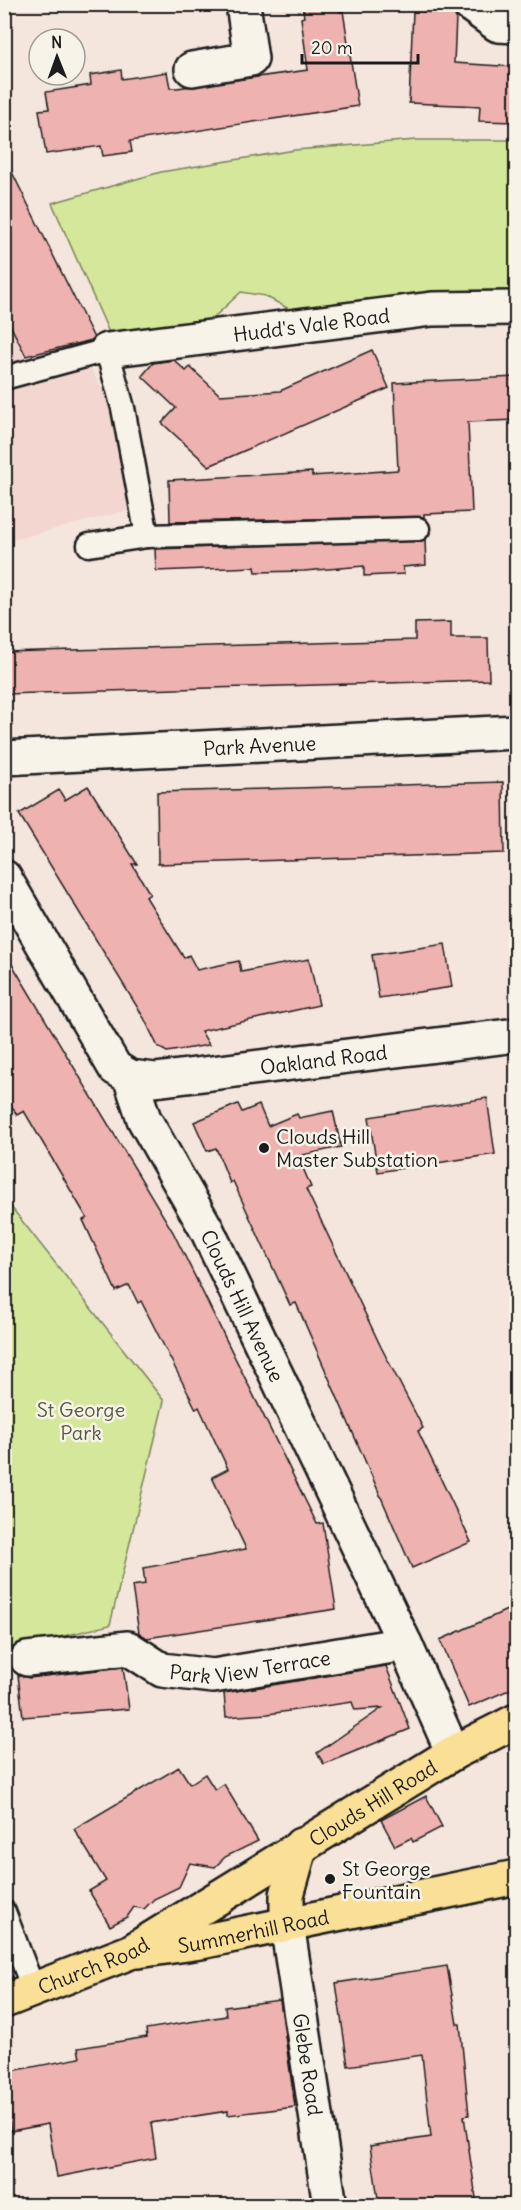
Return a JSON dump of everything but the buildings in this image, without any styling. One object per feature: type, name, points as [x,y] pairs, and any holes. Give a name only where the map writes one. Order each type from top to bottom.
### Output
[{"type":"main road","name":"Clouds Hill Road","points":[[287,1924],[287,1895],[301,1845],[453,1753],[516,1722]]},
{"type":"main road","name":"Church Road","points":[[19,1996],[130,1952],[301,1845]]},
{"type":"main road","name":"Summerhill Road","points":[[130,1952],[201,1942],[516,1877]]},
{"type":"street","points":[[192,69],[251,58],[243,4]]},
{"type":"street","points":[[469,4],[498,25],[516,26]]},
{"type":"street","name":"Hudd's Vale Road","points":[[107,350],[432,309],[516,308]]},
{"type":"street","name":"Park Avenue","points":[[4,758],[516,732]]},
{"type":"street","name":"Clouds Hill Avenue","points":[[4,877],[115,1068],[130,1077],[144,1119],[207,1230],[405,1644],[453,1753]]},
{"type":"street","name":"Oakland Road","points":[[130,1077],[155,1080],[516,1035]]},
{"type":"street","name":"Park View Terrace","points":[[27,1659],[128,1648],[162,1670],[213,1676],[405,1644]]},
{"type":"street","name":"Glebe Road","points":[[287,1924],[330,2205]]},
{"type":"lane","points":[[4,378],[107,350],[123,408],[147,536]]},
{"type":"lane","points":[[89,545],[147,536],[418,529]]},
{"type":"lane","points":[[4,1912],[19,1996]]},
{"type":"shaded area","points":[[4,172],[84,358],[118,416],[134,509],[5,542]]},
{"type":"green space","points":[[416,140],[516,140],[516,291],[433,293],[289,309],[265,296],[241,292],[211,320],[111,337],[52,203],[161,172],[295,150]]},
{"type":"green space","name":"St George Park","points":[[4,1198],[164,1401],[110,1625],[5,1650]]},
{"type":"place","name":"Clouds Hill Master Substation","points":[[264,1148]]},
{"type":"place","name":"St George Fountain","points":[[330,1879]]}]
